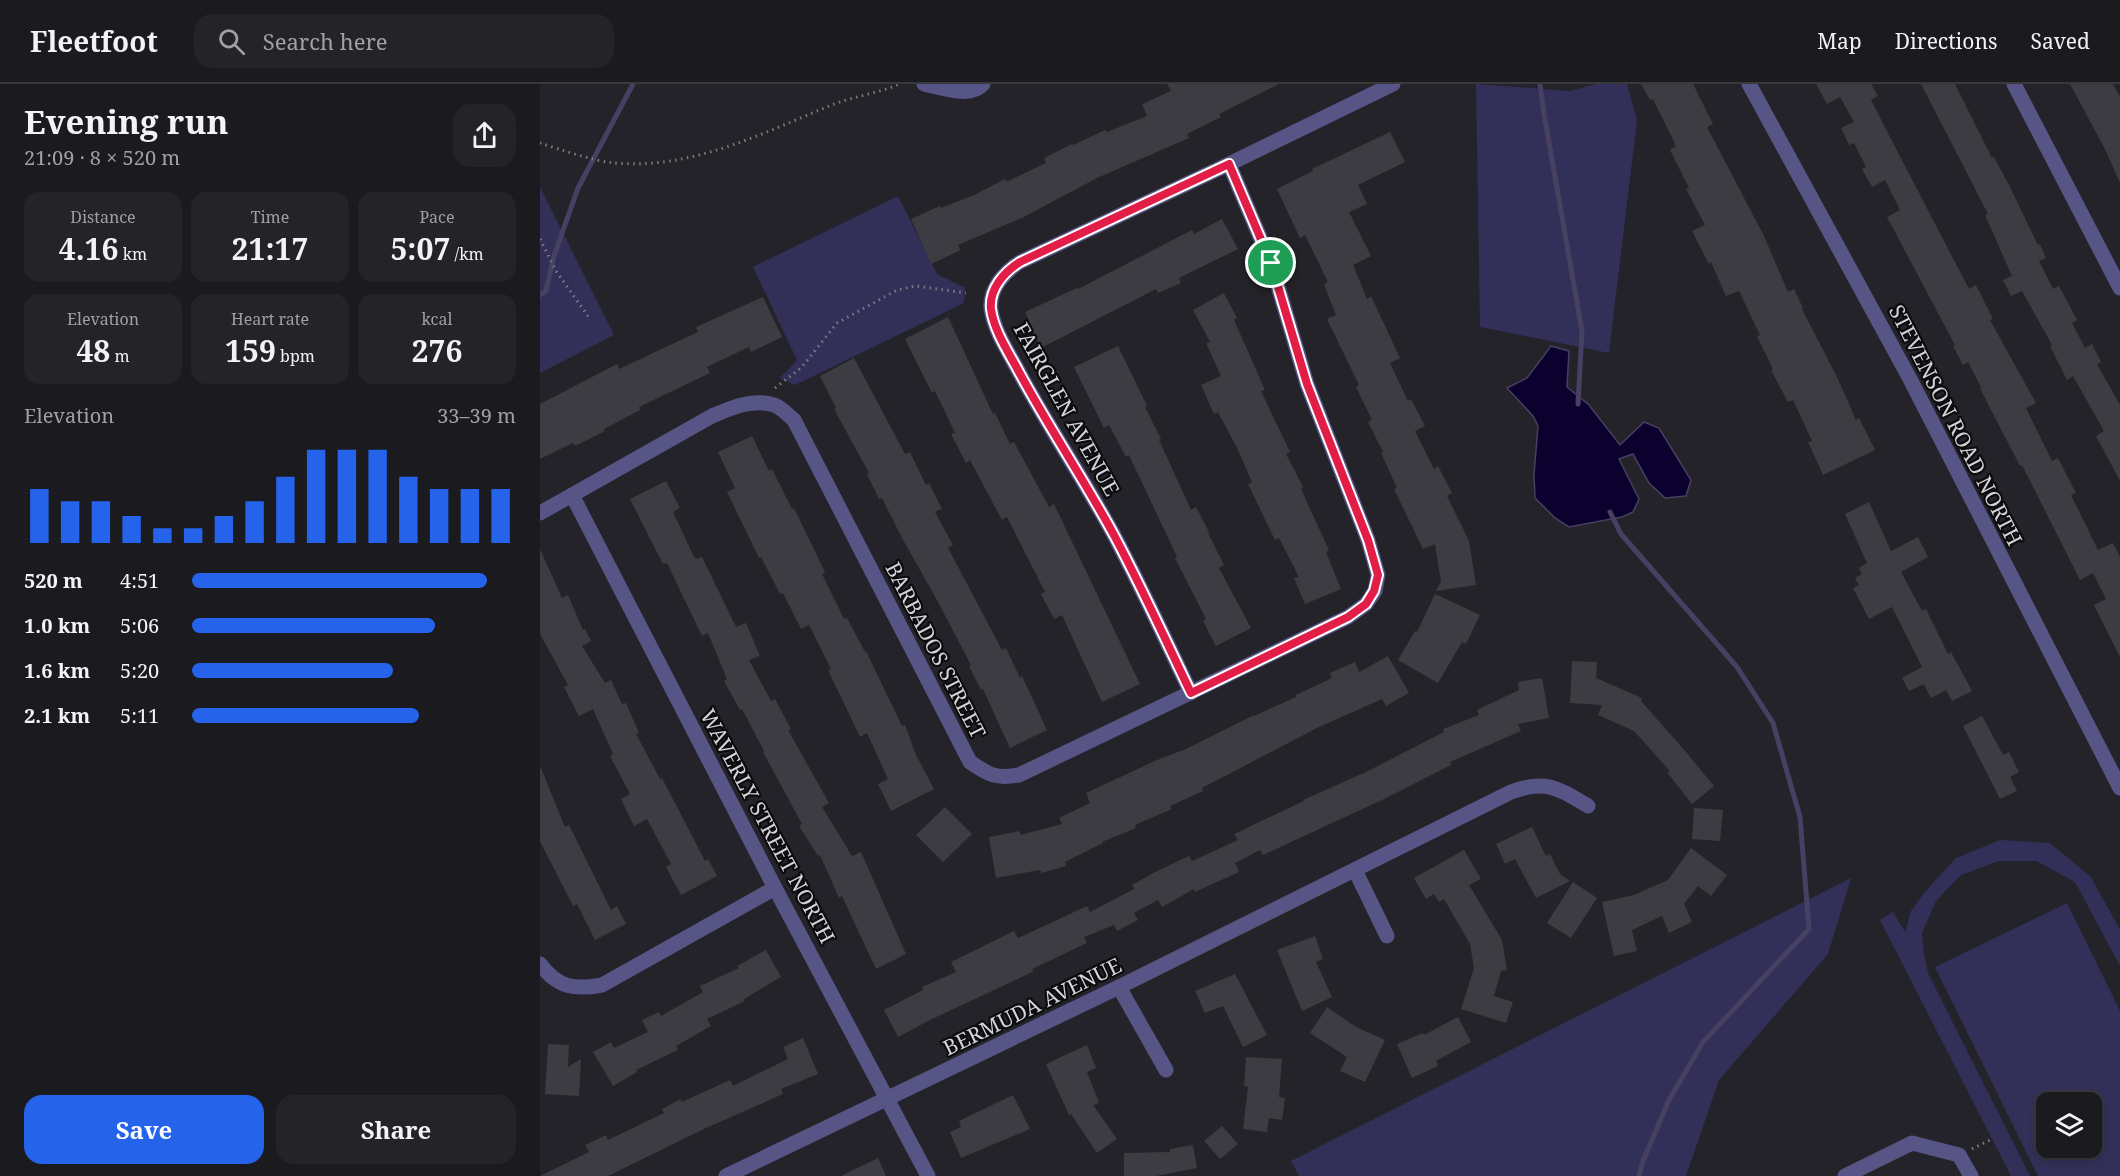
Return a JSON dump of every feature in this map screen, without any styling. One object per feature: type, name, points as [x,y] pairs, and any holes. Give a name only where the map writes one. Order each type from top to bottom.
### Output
[{"type":"street","points":[[924,84],[968,92],[980,88],[983,84]]},
{"type":"street","name":"FAIRGLEN AVENUE","points":[[1191,693],[1115,536],[1037,405],[1004,344],[993,318],[991,306],[993,294],[1006,270],[1020,262],[1393,84]]},
{"type":"street","name":"STEVENSON ROAD NORTH","points":[[1749,84],[1910,379],[2120,788]]},
{"type":"street","points":[[2014,84],[2120,288]]},
{"type":"street","name":"BARBADOS STREET","points":[[756,402],[776,405],[794,420],[970,762],[988,774],[1004,777],[1019,775],[1348,617],[1366,604],[1374,591],[1378,575],[1368,540],[1307,384],[1271,263],[1229,164]]},
{"type":"street","points":[[540,513],[712,416],[739,405],[756,402]]},
{"type":"street","name":"WAVERLY STREET NORTH","points":[[572,495],[775,888],[928,1176]]},
{"type":"street","name":"BERMUDA AVENUE","points":[[726,1176],[1119,987],[1511,792],[1525,786],[1540,784],[1555,788],[1588,806]]},
{"type":"street","points":[[1355,870],[1387,936]]},
{"type":"street","points":[[540,964],[547,973],[566,985],[585,988],[602,985],[775,888]]},
{"type":"street","points":[[1119,987],[1166,1070]]},
{"type":"street","points":[[1845,1176],[1912,1143],[1959,1155],[1971,1176]]},
{"type":"path","points":[[540,143],[615,163],[664,161],[727,148],[838,103],[900,84]]},
{"type":"path","points":[[540,239],[556,271],[590,319]]},
{"type":"path","points":[[756,402],[801,368],[837,323],[897,290],[916,286],[966,294]]},
{"type":"path","points":[[1981,1144],[1992,1139]]},
{"type":"shaded area","points":[[1476,84],[1570,91],[1596,84],[1627,84],[1637,120],[1609,353],[1480,327]]},
{"type":"shaded area","points":[[540,187],[614,335],[540,373]]},
{"type":"shaded area","points":[[898,196],[937,274],[965,288],[964,303],[795,385],[780,378],[797,360],[753,267]]},
{"type":"shaded area","points":[[1551,346],[1569,351],[1567,387],[1589,405],[1620,445],[1644,422],[1659,428],[1691,480],[1686,496],[1665,498],[1649,483],[1633,454],[1619,459],[1639,499],[1633,512],[1622,517],[1569,527],[1555,518],[1535,498],[1534,474],[1538,426],[1533,416],[1507,388],[1527,378]]},
{"type":"shaded area","points":[[2000,840],[2050,843],[2091,877],[2120,930],[2120,966],[2075,882],[2036,861],[1999,861],[1961,875],[1936,901],[1922,933],[1928,973],[2030,1176],[2011,1176],[1880,920],[1893,912],[1905,932],[1911,911],[1956,858]]},
{"type":"shaded area","points":[[1851,878],[1828,954],[1719,1080],[1686,1176],[1299,1176],[1291,1161]]},
{"type":"shaded area","points":[[2067,903],[2120,1011],[2120,1176],[2038,1176],[1935,967]]},
{"type":"building","points":[[1167,84],[1279,84],[1219,114],[1221,117],[1187,134],[1189,138],[1097,178],[1024,217],[958,245],[961,250],[931,264],[911,219],[940,206],[941,208],[974,195],[1005,179],[1006,182],[1046,163],[1044,158],[1072,144],[1147,116],[1142,104],[1171,91]]},
{"type":"building","points":[[1641,84],[1693,84],[1713,124],[1707,127],[1764,236],[1788,292],[1794,289],[1856,420],[1859,418],[1875,450],[1823,475],[1808,442],[1812,441],[1793,400],[1788,402],[1771,370],[1773,369],[1757,336],[1760,335],[1739,291],[1726,296],[1711,262],[1709,264],[1692,231],[1705,225],[1686,189],[1689,188],[1670,150],[1676,146],[1653,99],[1650,100]]},
{"type":"building","points":[[1816,84],[1871,84],[1878,96],[1871,100],[1969,289],[1976,285],[1993,319],[1990,320],[2036,403],[2026,408],[2052,461],[2058,458],[2076,493],[2071,495],[2098,550],[2113,543],[2120,557],[2120,657],[2094,605],[2106,599],[2093,573],[2080,580],[1968,362],[1963,365],[1953,346],[1955,345],[1887,217],[1900,210],[1885,180],[1872,187],[1862,169],[1866,167],[1854,143],[1849,145],[1841,128],[1854,122],[1840,97],[1827,104]]},
{"type":"building","points":[[1921,84],[1955,84],[2038,245],[2040,244],[2046,258],[2039,261],[2053,289],[2059,286],[2077,320],[2072,323],[2085,348],[2092,344],[2101,362],[2097,364],[2120,405],[2120,481],[2096,436],[2104,431],[2073,376],[2067,380],[2050,346],[2052,345],[2022,291],[2011,296],[2003,280],[2012,276],[1985,215],[1988,214]]},
{"type":"building","points":[[2070,84],[2113,84],[2120,97],[2120,183],[2105,149]]},
{"type":"building","points":[[1390,132],[1405,162],[1358,185],[1367,204],[1349,212],[1371,256],[1353,265],[1367,299],[1371,296],[1400,358],[1390,363],[1408,401],[1411,399],[1425,426],[1415,431],[1434,469],[1438,466],[1452,493],[1447,496],[1469,541],[1476,585],[1436,591],[1441,582],[1435,544],[1423,549],[1394,489],[1397,488],[1368,422],[1372,420],[1356,387],[1359,385],[1327,319],[1336,315],[1324,284],[1328,282],[1305,235],[1300,238],[1277,189],[1313,171],[1312,169]]},
{"type":"building","points":[[1222,219],[1238,249],[1179,278],[1181,283],[1158,293],[1156,289],[1041,348],[1025,312],[1078,289],[1192,230],[1194,234]]},
{"type":"building","points":[[1224,293],[1237,318],[1234,320],[1265,390],[1261,391],[1290,452],[1286,454],[1303,487],[1301,489],[1329,550],[1326,552],[1341,589],[1305,604],[1294,578],[1299,577],[1279,538],[1275,540],[1248,484],[1252,482],[1237,448],[1218,412],[1214,414],[1201,385],[1221,376],[1206,343],[1210,342],[1193,310]]},
{"type":"building","points":[[763,297],[782,337],[751,352],[749,347],[707,367],[710,373],[639,407],[640,410],[604,429],[605,431],[575,446],[573,443],[540,459],[540,404],[617,364],[619,369],[698,332],[696,327]]},
{"type":"building","points":[[948,317],[993,414],[995,413],[1010,444],[1014,442],[1049,507],[1054,504],[1140,684],[1102,702],[1062,615],[1054,619],[1041,594],[1045,592],[1007,517],[1002,520],[970,460],[966,463],[951,434],[955,433],[935,391],[932,393],[905,339]]},
{"type":"building","points":[[1118,346],[1147,406],[1145,407],[1191,510],[1196,507],[1209,532],[1224,565],[1219,568],[1251,628],[1216,646],[1203,621],[1206,619],[1175,558],[1177,557],[1129,455],[1126,457],[1109,425],[1104,428],[1074,367]]},
{"type":"building","points":[[854,358],[905,454],[910,452],[926,485],[929,483],[942,509],[935,512],[953,545],[948,548],[1002,650],[1006,648],[1020,678],[1022,676],[1047,730],[1010,748],[983,689],[981,690],[969,666],[971,665],[937,600],[882,498],[879,499],[867,474],[869,473],[834,409],[836,408],[820,376]]},
{"type":"building","points":[[752,436],[769,471],[772,469],[792,509],[794,508],[825,572],[822,574],[844,619],[847,618],[866,651],[902,726],[905,725],[916,755],[934,789],[891,811],[878,784],[888,779],[867,733],[860,737],[809,625],[801,629],[783,593],[780,594],[761,557],[759,558],[727,492],[735,488],[718,452]]},
{"type":"building","points":[[666,481],[680,508],[673,512],[694,557],[697,559],[702,557],[736,627],[746,623],[760,656],[749,660],[771,701],[775,699],[791,729],[788,730],[829,803],[822,807],[852,856],[861,852],[906,954],[876,969],[842,896],[839,898],[820,855],[818,856],[799,826],[802,824],[742,709],[740,710],[724,681],[727,679],[708,633],[702,636],[667,563],[663,564],[630,499]]},
{"type":"building","points":[[1869,502],[1891,551],[1918,537],[1928,557],[1901,572],[1922,611],[1926,609],[1948,654],[1951,652],[1972,691],[1952,701],[1946,690],[1931,698],[1924,684],[1909,691],[1902,678],[1922,667],[1892,607],[1869,619],[1853,588],[1859,585],[1855,578],[1862,574],[1859,568],[1867,563],[1845,514]]},
{"type":"building","points":[[540,549],[562,598],[568,595],[583,630],[585,629],[591,641],[582,646],[605,683],[611,680],[622,704],[626,703],[639,733],[636,734],[660,779],[662,778],[705,861],[708,859],[717,876],[681,895],[666,867],[671,864],[647,819],[634,826],[621,799],[630,794],[610,756],[613,754],[593,709],[579,716],[564,687],[568,685],[540,634]]},
{"type":"building","points":[[1435,594],[1480,615],[1466,644],[1462,642],[1438,683],[1398,660],[1415,631],[1417,632]]},
{"type":"building","points":[[1388,656],[1409,693],[1386,706],[1382,699],[1317,728],[1202,788],[1203,791],[1170,806],[1172,809],[1135,825],[1136,828],[1102,842],[1065,862],[1066,866],[1041,873],[1040,870],[996,878],[989,837],[1020,831],[1020,835],[1062,824],[1059,818],[1090,803],[1086,793],[1296,697],[1332,678],[1330,673],[1355,662],[1359,672]]},
{"type":"building","points":[[1572,661],[1597,662],[1596,678],[1642,698],[1641,701],[1714,786],[1692,804],[1667,772],[1670,771],[1634,731],[1598,715],[1602,705],[1570,703]]},
{"type":"building","points":[[1542,678],[1549,718],[1518,724],[1521,731],[1450,762],[1451,765],[1384,799],[1263,855],[1260,850],[1235,863],[1239,872],[1195,892],[1194,889],[1162,907],[1158,900],[1134,913],[1138,920],[1117,931],[1114,925],[1084,937],[1087,943],[898,1037],[884,1010],[923,990],[922,987],[956,972],[951,962],[1014,931],[1018,938],[1087,906],[1090,912],[1134,889],[1132,885],[1157,871],[1189,856],[1192,861],[1238,840],[1234,834],[1366,772],[1444,732],[1443,729],[1479,715],[1477,710],[1519,690],[1518,682]]},
{"type":"building","points":[[1982,716],[2003,755],[2009,752],[2019,772],[2010,777],[2017,791],[2000,799],[1963,726]]},
{"type":"building","points":[[540,766],[565,827],[569,825],[611,910],[617,906],[626,924],[595,940],[577,904],[573,906],[540,841]]},
{"type":"building","points":[[945,807],[972,834],[943,862],[916,835]]},
{"type":"building","points":[[1694,808],[1723,810],[1720,841],[1692,839]]},
{"type":"building","points":[[1532,827],[1546,856],[1550,854],[1560,874],[1570,881],[1536,898],[1515,859],[1505,864],[1496,844]]},
{"type":"building","points":[[1691,848],[1727,875],[1711,896],[1698,886],[1684,904],[1692,922],[1669,933],[1662,916],[1632,930],[1637,951],[1614,956],[1602,902],[1634,895],[1668,880]]},
{"type":"building","points":[[1464,850],[1481,879],[1469,885],[1502,940],[1507,970],[1501,971],[1494,996],[1513,1002],[1506,1023],[1461,1009],[1474,968],[1470,944],[1444,899],[1439,902],[1434,894],[1426,899],[1414,878]]},
{"type":"building","points":[[1573,882],[1597,898],[1571,938],[1547,923]]},
{"type":"building","points":[[1315,936],[1323,959],[1316,962],[1332,997],[1302,1011],[1277,950]]},
{"type":"building","points":[[766,950],[781,977],[744,999],[745,1001],[707,1019],[711,1026],[676,1046],[678,1050],[636,1070],[637,1072],[613,1086],[593,1052],[611,1042],[614,1048],[648,1032],[642,1020],[659,1012],[661,1016],[703,992],[700,986],[739,968],[737,966]]},
{"type":"building","points":[[1235,974],[1267,1035],[1243,1047],[1223,1006],[1205,1013],[1195,991]]},
{"type":"building","points":[[1327,1007],[1356,1027],[1385,1040],[1365,1082],[1340,1071],[1347,1057],[1310,1033]]},
{"type":"building","points":[[1458,1017],[1471,1042],[1436,1061],[1438,1066],[1412,1078],[1397,1044],[1423,1033],[1424,1035]]},
{"type":"building","points":[[803,1038],[818,1074],[781,1089],[783,1094],[706,1128],[608,1176],[540,1176],[589,1152],[585,1145],[606,1135],[608,1140],[664,1113],[662,1109],[680,1099],[682,1102],[730,1080],[733,1086],[788,1059],[783,1047]]},
{"type":"building","points":[[548,1044],[569,1045],[568,1067],[581,1059],[579,1096],[545,1094]]},
{"type":"building","points":[[1087,1045],[1096,1068],[1087,1072],[1099,1103],[1093,1105],[1117,1139],[1097,1153],[1071,1114],[1069,1115],[1046,1064]]},
{"type":"building","points":[[1246,1057],[1282,1059],[1279,1097],[1285,1098],[1282,1120],[1269,1118],[1267,1132],[1243,1129],[1248,1087],[1244,1086]]},
{"type":"building","points":[[1013,1095],[1030,1129],[961,1158],[950,1132],[961,1127],[959,1121]]},
{"type":"building","points":[[1222,1126],[1238,1144],[1220,1159],[1204,1141]]},
{"type":"building","points":[[1193,1145],[1197,1168],[1156,1176],[1124,1176],[1124,1153],[1170,1152],[1170,1149]]},
{"type":"building","points":[[878,1158],[886,1176],[841,1176]]},
{"type":"waterway","points":[[540,295],[546,291],[554,256],[578,188],[633,84]]},
{"type":"waterway","points":[[1540,84],[1582,331],[1578,404]]},
{"type":"waterway","points":[[1610,512],[1621,534],[1737,667],[1773,723],[1800,817],[1809,929],[1703,1042],[1669,1100],[1639,1176]]},
{"type":"route","points":[[1229,164],[1271,263],[1307,384],[1368,540],[1378,575],[1374,591],[1366,604],[1348,617],[1191,693],[1115,536],[1037,405],[1004,344],[993,318],[991,306],[993,294],[1006,270],[1020,262],[1229,164]]}]
